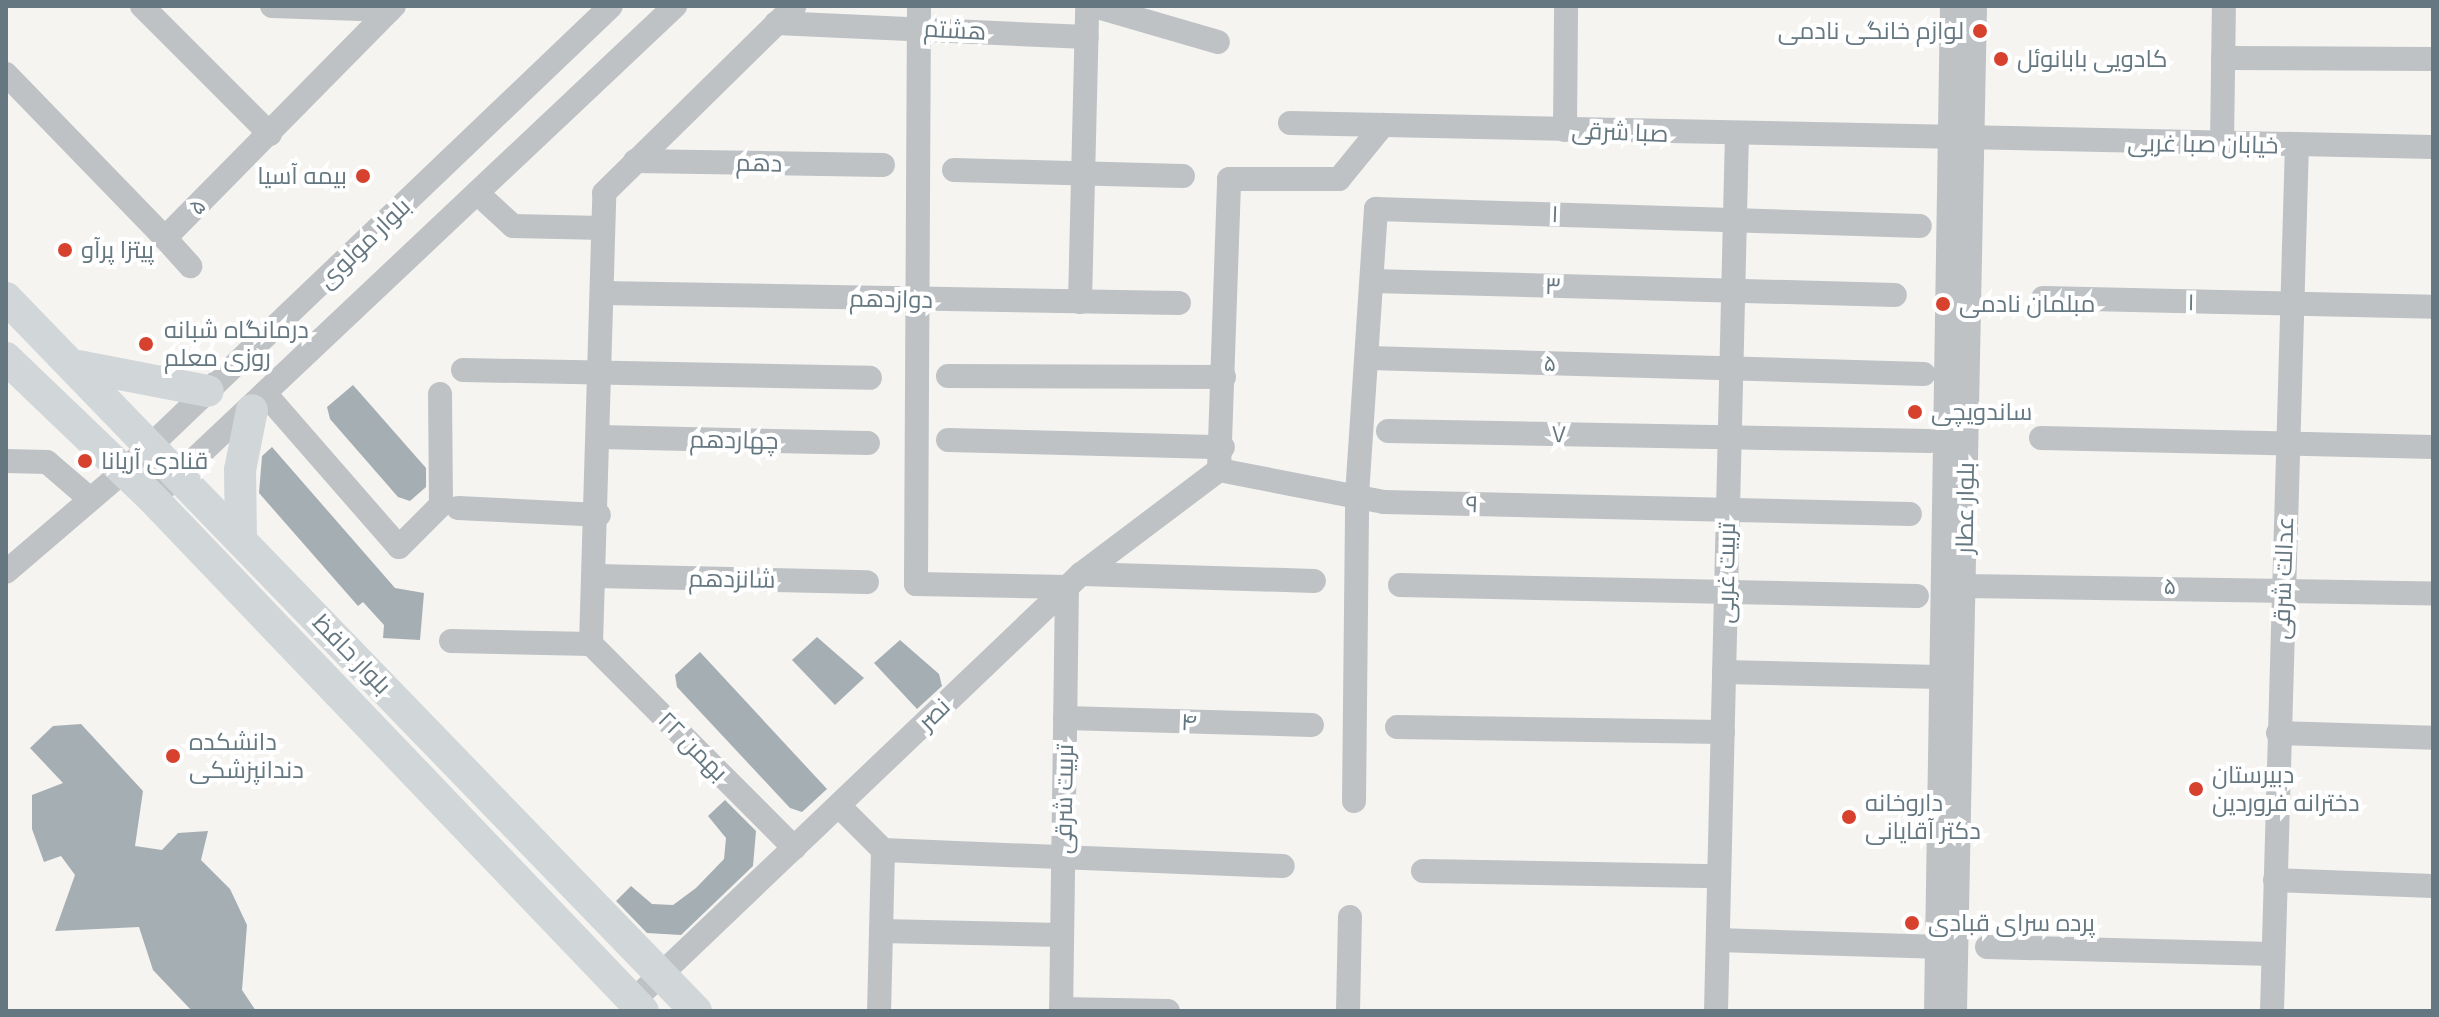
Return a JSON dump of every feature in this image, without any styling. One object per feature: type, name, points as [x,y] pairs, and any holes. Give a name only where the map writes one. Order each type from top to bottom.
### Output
[{"type":"main road","name":"بلوار حافظ","points":[[6,298],[153,442],[241,539],[696,1011]]},
{"type":"main road","name":"بلوار حافظ","points":[[6,358],[152,498],[638,1006]]},
{"type":"main road","points":[[75,365],[208,391]]},
{"type":"main road","points":[[241,539],[240,470],[260,403]]},
{"type":"street","points":[[142,6],[270,134]]},
{"type":"street","points":[[272,6],[392,8]]},
{"type":"street","name":"بلوار مولوی","points":[[152,498],[260,403],[675,6]]},
{"type":"street","points":[[1080,302],[1087,6]]},
{"type":"street","points":[[1094,6],[1218,42]]},
{"type":"street","points":[[1565,130],[1566,6]]},
{"type":"street","name":"بلوار عطار","points":[[1952,6],[1962,141],[1963,586],[1955,1011]]},
{"type":"street","name":"بلوار عطار","points":[[1936,1011],[1940,677],[1962,141],[1975,6]]},
{"type":"street","points":[[2222,144],[2224,6]]},
{"type":"street","name":"۵","points":[[165,238],[392,8]]},
{"type":"street","points":[[609,8],[638,41]]},
{"type":"street","name":"بلوار مولوی","points":[[6,572],[124,471],[609,8]]},
{"type":"street","points":[[451,641],[591,644],[599,515],[604,193],[785,14]]},
{"type":"street","name":"هشتم","points":[[785,14],[919,17],[1087,37]]},
{"type":"street","points":[[919,17],[916,584],[1074,580],[1314,581]]},
{"type":"street","points":[[2223,58],[2433,59]]},
{"type":"street","points":[[6,74],[190,266]]},
{"type":"street","name":"صبا شرقی","points":[[1290,123],[1962,141]]},
{"type":"street","points":[[1221,459],[1229,179],[1339,179],[1383,125]]},
{"type":"street","name":"تربیت غربی","points":[[1716,1011],[1737,135]]},
{"type":"street","name":"خیابان صبا غربی","points":[[1962,141],[2433,147]]},
{"type":"street","name":"عدالت شرقی","points":[[2272,1011],[2297,145]]},
{"type":"street","name":"دهم","points":[[635,161],[883,165]]},
{"type":"street","points":[[954,170],[1183,176]]},
{"type":"street","points":[[477,193],[513,226],[603,228]]},
{"type":"street","name":"۱","points":[[1372,281],[1376,209],[1920,226]]},
{"type":"street","points":[[1354,801],[1357,495],[1372,281]]},
{"type":"street","name":"۳","points":[[1372,281],[1733,291]]},
{"type":"street","points":[[1733,291],[1895,295]]},
{"type":"street","name":"دوازدهم","points":[[603,293],[1179,303]]},
{"type":"street","name":"۱","points":[[2043,298],[2433,307]]},
{"type":"street","name":"۵","points":[[1369,358],[1924,374]]},
{"type":"street","points":[[463,370],[870,378]]},
{"type":"street","points":[[948,376],[1224,377]]},
{"type":"street","points":[[260,403],[399,547],[441,505],[440,394]]},
{"type":"street","name":"۷","points":[[1388,431],[1929,441]]},
{"type":"street","name":"چهاردهم","points":[[600,437],[868,443]]},
{"type":"street","points":[[2041,438],[2433,447]]},
{"type":"street","name":"۹","points":[[948,440],[1221,459],[1384,502],[1910,514]]},
{"type":"street","name":"نصر","points":[[638,1006],[662,975],[1074,580],[1221,459]]},
{"type":"street","points":[[6,461],[47,462],[90,499]]},
{"type":"street","points":[[458,508],[599,515]]},
{"type":"street","name":"شانزدهم","points":[[597,576],[867,582]]},
{"type":"street","name":"تربیت شرقی","points":[[1061,1010],[1065,718],[1074,580]]},
{"type":"street","points":[[1400,585],[1726,589],[1917,596]]},
{"type":"street","name":"۵","points":[[1963,586],[2282,587],[2433,593]]},
{"type":"street","name":"۲۲ بهمن","points":[[591,644],[794,848]]},
{"type":"street","points":[[1724,672],[1940,677]]},
{"type":"street","name":"۴","points":[[1065,718],[1312,725]]},
{"type":"street","points":[[1397,727],[1723,732]]},
{"type":"street","points":[[2278,733],[2433,738]]},
{"type":"street","points":[[839,806],[883,850],[1283,866]]},
{"type":"street","points":[[879,1011],[883,850]]},
{"type":"street","points":[[1423,871],[1719,876]]},
{"type":"street","points":[[2275,880],[2433,886]]},
{"type":"street","points":[[1348,1011],[1350,917]]},
{"type":"street","points":[[881,931],[1062,935]]},
{"type":"street","points":[[1718,940],[1935,947]]},
{"type":"street","points":[[1987,947],[2273,954]]},
{"type":"street","points":[[1061,1010],[1168,1011]]},
{"type":"building","points":[[353,385],[426,468],[426,487],[410,501],[398,497],[330,419],[327,407]]},
{"type":"building","points":[[272,447],[395,588],[424,593],[420,640],[383,638],[384,625],[363,602],[358,606],[259,493],[262,456]]},
{"type":"building","points":[[817,637],[864,678],[835,705],[792,660]]},
{"type":"building","points":[[900,640],[939,674],[942,686],[917,709],[874,663]]},
{"type":"building","points":[[700,652],[827,789],[802,812],[790,808],[677,687],[675,675]]},
{"type":"building","points":[[81,724],[143,791],[135,846],[162,850],[178,833],[208,831],[201,860],[230,889],[247,925],[242,990],[256,1011],[192,1011],[153,970],[139,927],[55,931],[75,875],[61,856],[44,862],[32,829],[32,795],[63,783],[30,748],[53,726]]},
{"type":"building","points":[[725,800],[756,831],[753,866],[681,935],[647,933],[616,901],[631,886],[652,904],[673,905],[696,888],[724,859],[726,838],[708,816]]},
{"type":"place","name":"لوازم خانگی نادمی","points":[[1980,31]]},
{"type":"place","name":"کادویی بابانوئل","points":[[2001,59]]},
{"type":"place","name":"بیمه آسیا","points":[[363,176]]},
{"type":"place","name":"پیتزا پرآو","points":[[65,250]]},
{"type":"place","name":"مبلمان نادمی","points":[[1943,304]]},
{"type":"place","name":"درمانگاه شبانه روزی معلم","points":[[146,344]]},
{"type":"place","name":"ساندویچی","points":[[1915,412]]},
{"type":"place","name":"قنادی آریانا","points":[[85,461]]},
{"type":"place","name":"دانشکده دندانپزشکی","points":[[173,756]]},
{"type":"place","name":"دبیرستان دخترانه فروردین","points":[[2196,789]]},
{"type":"place","name":"داروخانه دکتر آقایانی","points":[[1849,817]]},
{"type":"place","name":"پرده سرای قبادی","points":[[1912,923]]}]
